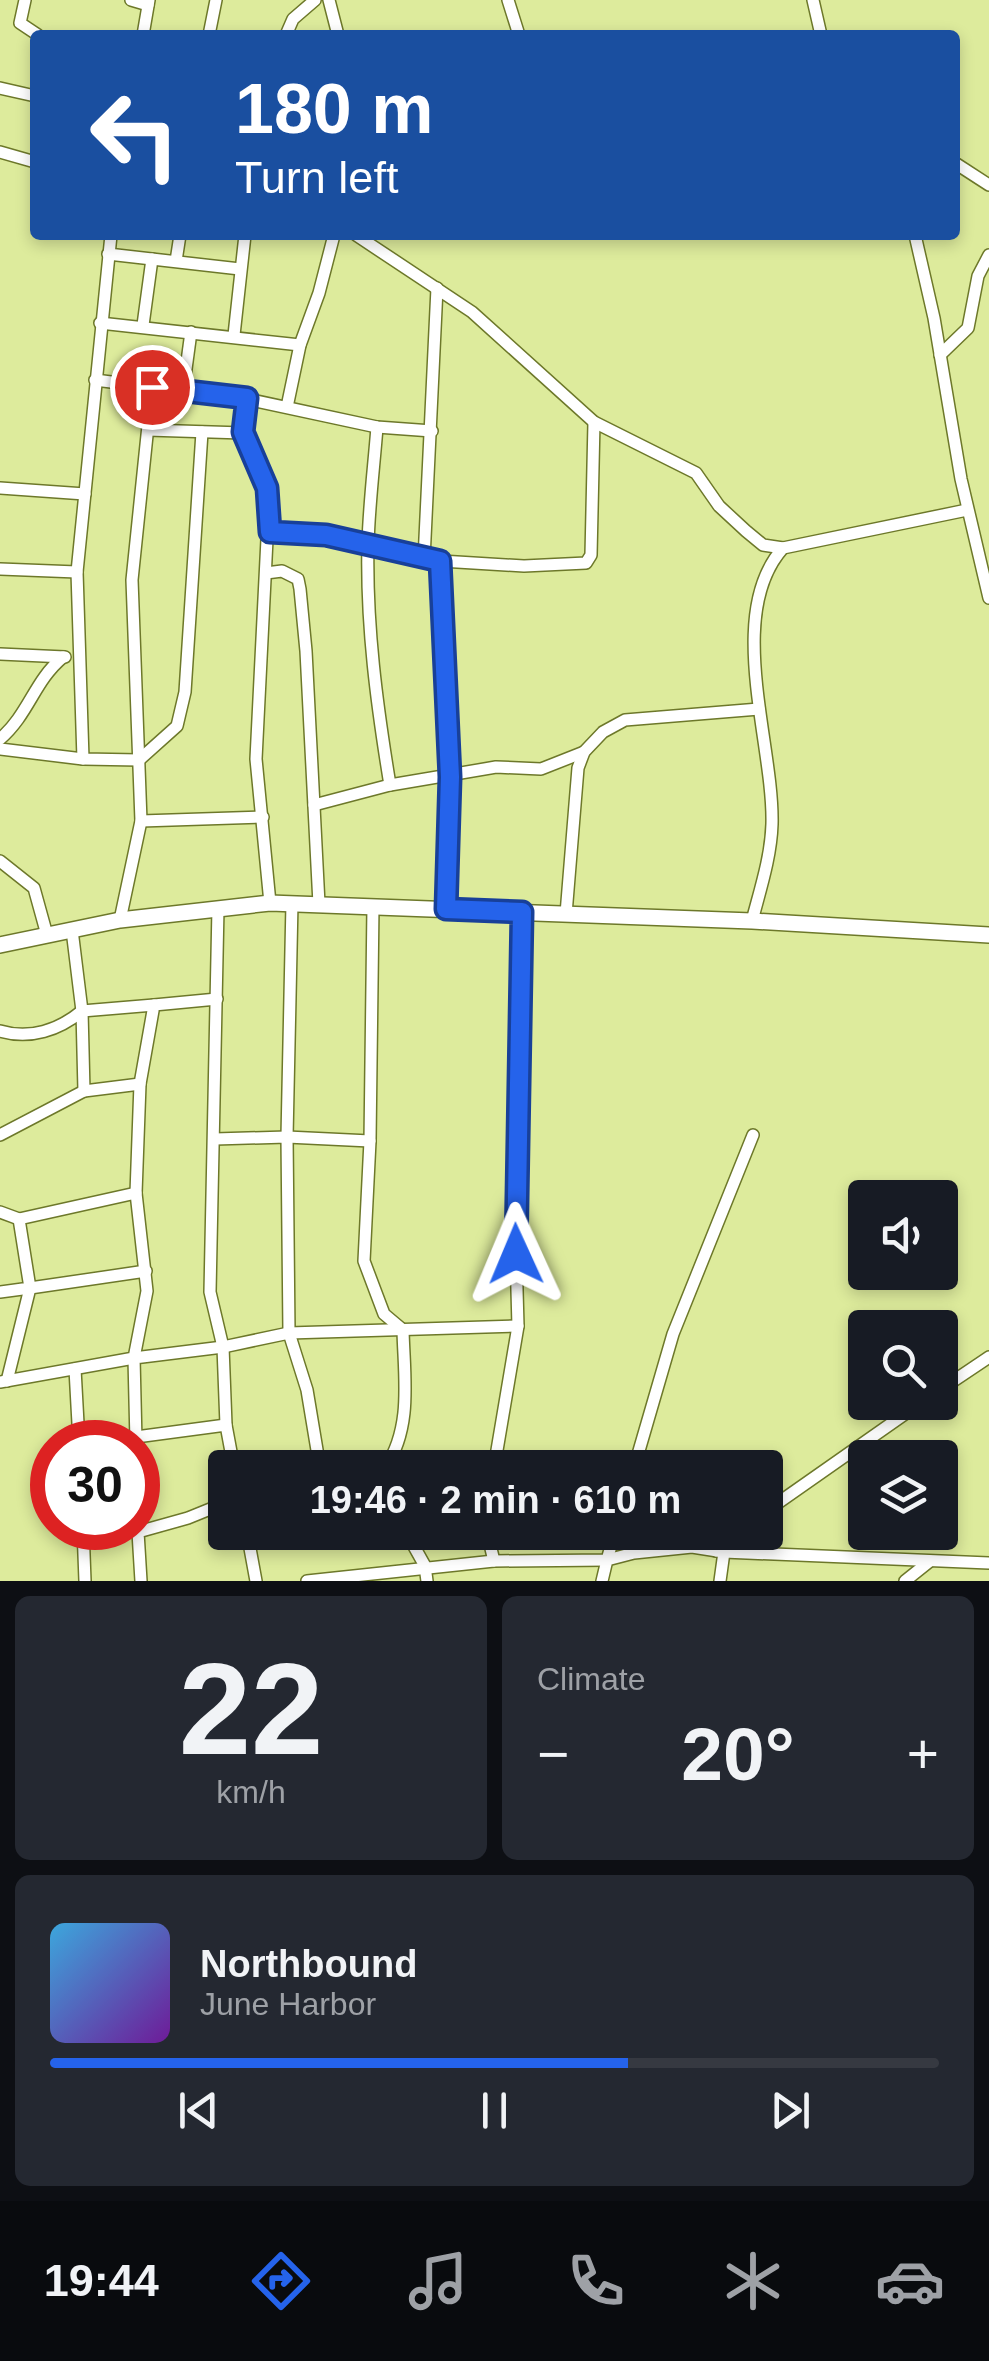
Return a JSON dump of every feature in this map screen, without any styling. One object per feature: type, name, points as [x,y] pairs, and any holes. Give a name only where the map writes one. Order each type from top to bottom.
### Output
[{"type":"street","points":[[25,0],[20,23],[30,30]]},
{"type":"street","points":[[131,0],[149,2],[143,30]]},
{"type":"street","points":[[211,30],[216,0]]},
{"type":"street","points":[[288,30],[293,19],[316,0]]},
{"type":"street","points":[[328,0],[337,30]]},
{"type":"street","points":[[508,0],[517,30]]},
{"type":"street","points":[[813,0],[821,30]]},
{"type":"street","points":[[0,88],[30,95]]},
{"type":"street","points":[[0,152],[30,161]]},
{"type":"street","points":[[960,166],[989,185]]},
{"type":"street","points":[[83,759],[78,572],[110,240]]},
{"type":"street","points":[[176,261],[179,240]]},
{"type":"street","points":[[234,335],[244,240]]},
{"type":"street","points":[[287,408],[300,344],[333,240]]},
{"type":"street","points":[[364,240],[472,312],[594,422],[696,473],[730,518],[763,544],[783,548],[967,510]]},
{"type":"street","points":[[916,240],[967,510],[989,598]]},
{"type":"street","points":[[108,254],[240,269]]},
{"type":"street","points":[[940,355],[968,328],[978,276],[989,256]]},
{"type":"street","points":[[143,325],[152,259]]},
{"type":"street","points":[[424,558],[437,288]]},
{"type":"street","points":[[100,323],[300,344]]},
{"type":"street","points":[[183,391],[191,332]]},
{"type":"street","points":[[95,380],[247,398],[377,427],[432,431]]},
{"type":"street","points":[[120,920],[141,821],[132,580],[152,387]]},
{"type":"street","points":[[247,398],[243,432],[267,488],[270,532],[256,759],[270,903]]},
{"type":"street","points":[[270,532],[326,535],[440,561],[524,566],[588,562],[594,498],[594,422]]},
{"type":"street","points":[[377,427],[368,545],[378,708],[390,785]]},
{"type":"street","points":[[148,430],[243,432]]},
{"type":"street","points":[[0,749],[83,759],[139,760],[176,726],[185,692],[202,432]]},
{"type":"street","points":[[0,488],[85,494]]},
{"type":"street","points":[[763,544],[770,563]]},
{"type":"street","points":[[752,922],[772,824],[756,623],[759,596],[770,563],[783,548]]},
{"type":"street","points":[[440,561],[450,777],[446,909]]},
{"type":"street","points":[[0,570],[78,572]]},
{"type":"street","points":[[266,574],[282,572],[298,579],[306,650],[319,904]]},
{"type":"street","points":[[0,654],[79,658]]},
{"type":"street","points":[[0,739],[24,713],[40,678],[63,657]]},
{"type":"street","points":[[566,914],[578,768],[584,752],[603,732],[625,720],[760,708]]},
{"type":"street","points":[[314,804],[390,785],[496,767],[541,769],[584,752]]},
{"type":"street","points":[[141,821],[263,817]]},
{"type":"street","points":[[0,861],[34,888],[47,935]]},
{"type":"street","points":[[0,944],[120,920],[270,903],[989,935]]},
{"type":"street","points":[[292,904],[287,1137],[289,1333],[307,1390],[317,1450]]},
{"type":"street","points":[[372,906],[370,1141],[364,1261],[384,1314],[404,1330]]},
{"type":"street","points":[[218,908],[210,1292],[224,1347],[226,1425],[231,1450]]},
{"type":"street","points":[[497,1450],[518,1326],[515,1218],[522,912]]},
{"type":"street","points":[[72,930],[82,1011],[84,1091]]},
{"type":"street","points":[[0,1032],[33,1034],[62,1027],[82,1011],[217,999]]},
{"type":"street","points":[[136,1420],[134,1358],[144,1320],[146,1270],[136,1193],[140,1084],[154,1005]]},
{"type":"street","points":[[0,1136],[84,1091],[140,1084]]},
{"type":"street","points":[[639,1450],[674,1334],[753,1135]]},
{"type":"street","points":[[216,1139],[370,1141]]},
{"type":"street","points":[[0,1212],[19,1219],[136,1193]]},
{"type":"street","points":[[19,1219],[30,1288],[3,1381],[224,1347],[289,1333],[518,1326]]},
{"type":"street","points":[[0,1292],[146,1270]]},
{"type":"street","points":[[394,1450],[404,1419],[404,1330]]},
{"type":"street","points":[[958,1378],[989,1358]]},
{"type":"street","points":[[76,1368],[78,1420]]},
{"type":"street","points":[[783,1499],[896,1420]]},
{"type":"street","points":[[160,1436],[226,1425]]},
{"type":"street","points":[[160,1526],[208,1510]]},
{"type":"street","points":[[309,1581],[494,1561],[607,1560],[669,1548],[989,1563]]},
{"type":"street","points":[[84,1550],[85,1581]]},
{"type":"street","points":[[139,1550],[140,1581]]},
{"type":"street","points":[[250,1550],[256,1581]]},
{"type":"street","points":[[416,1550],[425,1566],[426,1581]]},
{"type":"street","points":[[491,1550],[494,1561]]},
{"type":"street","points":[[602,1581],[610,1550]]},
{"type":"street","points":[[720,1552],[720,1581]]},
{"type":"street","points":[[904,1581],[930,1561]]},
{"type":"route","points":[[152,387],[247,398],[243,432],[270,499],[270,532],[326,535],[440,561],[450,777],[446,909],[522,912],[516,1254]]}]
